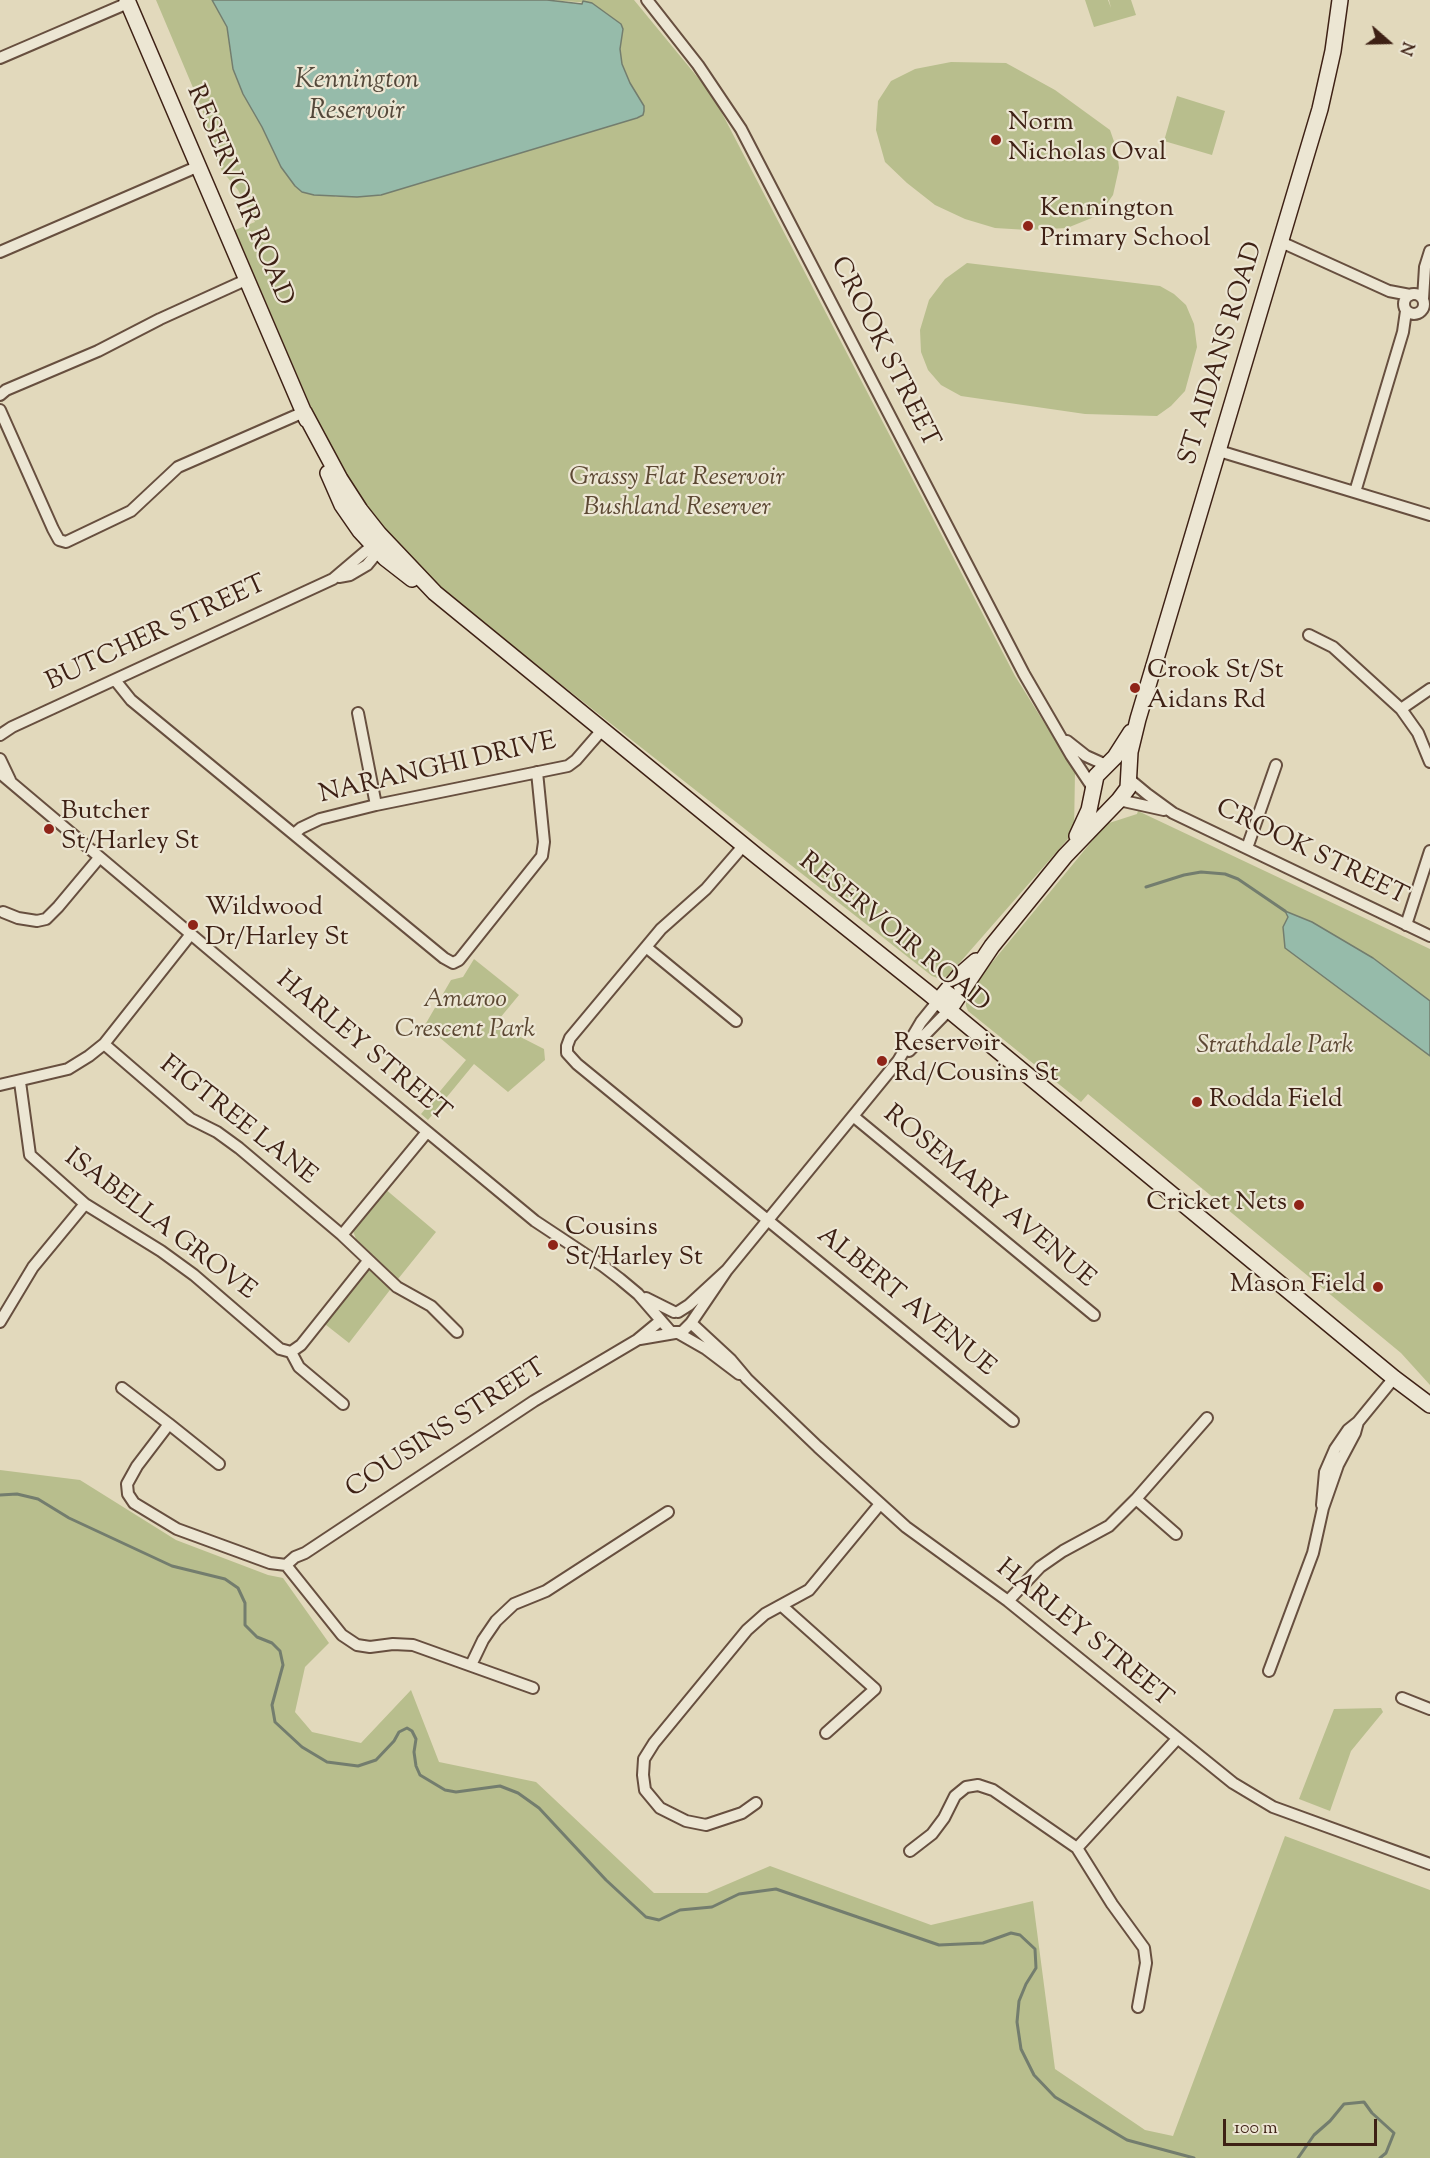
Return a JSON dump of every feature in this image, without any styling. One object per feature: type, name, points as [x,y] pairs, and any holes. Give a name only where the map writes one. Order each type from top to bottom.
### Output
[{"type":"main road","name":"ST AIDANS ROAD","points":[[1129,778],[1130,752],[1138,719],[1320,109],[1333,51],[1340,0]]},
{"type":"main road","name":"RESERVOIR ROAD","points":[[127,2],[304,412],[379,546],[602,730],[943,1005],[1394,1378],[1430,1405]]},
{"type":"main road","name":"ST AIDANS ROAD","points":[[1107,765],[1121,749],[1138,719]]},
{"type":"main road","points":[[943,1005],[960,975],[992,946],[1065,856],[1128,788],[1129,778],[1122,768],[1107,765],[1098,771],[1084,824],[1065,856]]},
{"type":"main road","points":[[1093,789],[1103,798],[1118,800]]},
{"type":"street","name":"CROOK STREET","points":[[646,0],[698,65],[741,129],[1019,663],[1093,789]]},
{"type":"street","points":[[0,58],[127,2]]},
{"type":"street","points":[[0,252],[199,166]]},
{"type":"street","points":[[1281,242],[1389,291],[1418,294],[1426,302]]},
{"type":"street","points":[[1355,492],[1411,311],[1406,298],[1411,294],[1425,267],[1430,251]]},
{"type":"street","points":[[1411,311],[1422,310],[1426,302],[1425,267]]},
{"type":"street","points":[[0,395],[6,390],[98,351],[248,279]]},
{"type":"street","points":[[1389,291],[1411,311],[1430,315]]},
{"type":"street","points":[[0,410],[53,529],[59,540],[66,542],[131,511],[178,467],[304,412]]},
{"type":"street","points":[[1219,451],[1430,515]]},
{"type":"street","name":"BUTCHER STREET","points":[[0,734],[333,579],[357,571],[379,546]]},
{"type":"street","points":[[1309,635],[1333,647],[1401,709],[1418,734],[1430,762]]},
{"type":"street","name":"NARANGHI DRIVE","points":[[115,680],[131,700],[294,834],[320,819],[572,764],[602,730]]},
{"type":"street","points":[[1401,709],[1430,689]]},
{"type":"street","points":[[358,713],[376,805]]},
{"type":"street","name":"CROOK STREET","points":[[1062,737],[1086,756],[1107,765]]},
{"type":"street","name":"HARLEY STREET","points":[[0,759],[10,781]]},
{"type":"street","points":[[1247,848],[1276,765]]},
{"type":"street","points":[[294,834],[444,958],[456,963],[542,856],[543,842],[537,772]]},
{"type":"street","name":"HARLEY STREET","points":[[0,773],[27,798],[546,1230],[603,1266],[638,1294],[665,1309],[676,1312],[691,1323],[731,1360],[747,1379],[906,1527],[1008,1601],[1233,1783],[1273,1807],[1430,1864]]},
{"type":"street","name":"CROOK STREET","points":[[1129,778],[1147,795],[1173,813]]},
{"type":"street","name":"CROOK STREET","points":[[1118,800],[1140,803],[1173,813],[1430,936]]},
{"type":"street","points":[[736,1021],[646,947],[669,921],[706,890],[744,845]]},
{"type":"street","points":[[1406,925],[1430,850]]},
{"type":"street","points":[[3,912],[18,918],[37,921],[46,919],[99,858]]},
{"type":"street","points":[[0,1085],[68,1069],[90,1056],[104,1044],[191,934]]},
{"type":"street","name":"ALBERT AVENUE","points":[[646,947],[570,1038],[567,1053],[577,1064],[1013,1421]]},
{"type":"street","points":[[677,1333],[691,1323],[727,1270],[898,1061],[921,1022],[943,1005]]},
{"type":"street","name":"FIGTREE LANE","points":[[104,1044],[191,1119],[218,1132],[239,1148],[342,1235],[397,1287],[431,1306],[457,1332]]},
{"type":"street","name":"ISABELLA GROVE","points":[[20,1082],[30,1155],[85,1204],[186,1269],[280,1349],[291,1352],[299,1366],[343,1404]]},
{"type":"street","name":"ROSEMARY AVENUE","points":[[853,1116],[1094,1315]]},
{"type":"street","points":[[342,1235],[427,1132]]},
{"type":"street","points":[[0,1322],[33,1267],[85,1204]]},
{"type":"street","points":[[291,1352],[301,1345],[368,1261]]},
{"type":"street","points":[[676,1312],[689,1305],[727,1270]]},
{"type":"street","name":"HARLEY STREET","points":[[638,1294],[669,1330],[706,1350],[747,1379]]},
{"type":"street","name":"COUSINS STREET","points":[[286,1565],[534,1401],[637,1340],[660,1320],[676,1312]]},
{"type":"street","name":"COUSINS STREET","points":[[637,1340],[677,1333]]},
{"type":"street","points":[[1269,1671],[1313,1552],[1334,1464],[1355,1433],[1358,1422],[1394,1378]]},
{"type":"street","points":[[122,1388],[219,1464]]},
{"type":"street","points":[[1008,1601],[1040,1567],[1063,1551],[1109,1526],[1136,1499],[1207,1418]]},
{"type":"street","points":[[169,1424],[137,1466],[127,1484],[128,1494],[134,1503],[177,1529],[270,1563],[286,1565],[342,1635],[357,1645],[369,1647],[393,1644],[413,1645],[533,1688]]},
{"type":"street","points":[[1136,1499],[1176,1534]]},
{"type":"street","points":[[756,1803],[742,1813],[706,1825],[680,1819],[660,1808],[645,1790],[644,1759],[654,1743],[747,1630],[765,1614],[809,1590],[880,1504]]},
{"type":"street","points":[[471,1665],[483,1640],[496,1621],[514,1604],[546,1591],[668,1512]]},
{"type":"street","points":[[782,1606],[875,1689],[826,1733]]},
{"type":"street","points":[[1402,1698],[1430,1708]]},
{"type":"street","points":[[1077,1848],[1177,1739]]},
{"type":"street","points":[[910,1851],[932,1834],[944,1818],[955,1796],[966,1787],[978,1785],[993,1790],[1077,1848],[1112,1904],[1144,1948],[1146,1963],[1138,2007]]},
{"type":"green space","name":"Grassy Flat Reservoir Bushland Reserver","points":[[156,0],[212,0],[227,27],[233,69],[243,94],[281,167],[336,197],[381,195],[637,118],[644,106],[622,64],[620,49],[623,29],[621,24],[592,3],[547,0],[634,0],[713,96],[1015,676],[1075,772],[1074,832],[948,976],[940,979],[932,976],[462,606],[411,561],[368,514],[326,442],[235,230],[255,222],[238,190],[218,163],[202,109]]},
{"type":"green space","points":[[1085,0],[1108,0],[1111,8],[1109,0],[1131,0],[1136,15],[1094,27]]},
{"type":"green space","name":"Norm Nicholas Oval","points":[[951,62],[1006,63],[1055,90],[1110,130],[1117,150],[1119,168],[1113,195],[1099,215],[1067,228],[1028,230],[995,228],[965,219],[935,205],[885,162],[876,130],[878,101],[891,81],[915,69]]},
{"type":"green space","points":[[1177,96],[1225,111],[1212,155],[1164,141]]},
{"type":"green space","points":[[967,263],[1160,286],[1174,294],[1186,305],[1194,324],[1197,347],[1185,391],[1171,406],[1157,416],[1085,414],[961,396],[941,385],[928,370],[921,352],[920,330],[929,300],[945,279]]},
{"type":"green space","name":"Strathdale Park","points":[[1138,811],[1430,949],[1430,1385],[1401,1353],[1088,1094],[1081,1102],[968,1011],[966,996],[971,988],[1106,824],[1137,814]]},
{"type":"green space","name":"Amaroo Crescent Park","points":[[474,959],[519,995],[495,1024],[544,1049],[545,1060],[508,1092],[474,1064],[428,1120],[421,1114],[466,1060],[425,1025],[451,980],[463,977]]},
{"type":"green space","points":[[384,1188],[436,1232],[398,1279],[356,1239],[353,1231],[353,1225]]},
{"type":"green space","points":[[368,1264],[393,1286],[349,1343],[321,1321]]},
{"type":"green space","points":[[0,1470],[80,1480],[176,1540],[268,1575],[283,1578],[329,1643],[305,1667],[295,1712],[312,1732],[361,1743],[411,1690],[439,1762],[536,1782],[654,1893],[707,1893],[770,1866],[931,1925],[1033,1901],[1055,2069],[1145,2130],[1173,2136],[1285,1836],[1430,1890],[1430,2158],[0,2158]]},
{"type":"green space","points":[[1381,1708],[1383,1712],[1351,1751],[1330,1811],[1299,1799],[1334,1709]]},
{"type":"water","name":"Kennington Reservoir","points":[[212,0],[547,0],[592,3],[621,24],[623,29],[620,49],[622,64],[644,106],[643,115],[381,195],[357,197],[314,195],[302,192],[281,167],[243,94],[233,69],[227,27]]},
{"type":"water","points":[[1285,911],[1312,922],[1373,958],[1430,1001],[1430,1056],[1285,948],[1283,927],[1288,917]]},
{"type":"waterway","points":[[1146,887],[1201,872],[1225,874],[1238,879],[1285,911]]},
{"type":"waterway","points":[[0,1495],[17,1494],[38,1499],[69,1518],[172,1566],[225,1579],[238,1588],[245,1603],[245,1625],[257,1637],[272,1643],[280,1651],[283,1665],[272,1705],[275,1722],[302,1747],[327,1762],[358,1766],[376,1760],[394,1741],[399,1732],[407,1728],[412,1731],[416,1739],[414,1752],[420,1775],[445,1790],[456,1792],[500,1786],[518,1793],[539,1808],[606,1880],[646,1917],[659,1920],[680,1910],[712,1907],[739,1894],[776,1889],[939,1945],[983,1943],[1011,1933],[1020,1935],[1035,1949],[1036,1968],[1019,2001],[1017,2022],[1021,2049],[1034,2075],[1055,2097],[1127,2140],[1194,2158]]},
{"type":"waterway","points":[[1298,2158],[1314,2135],[1344,2104],[1364,2102],[1372,2113],[1394,2133],[1386,2153],[1380,2158]]},
{"type":"place","name":"Norm Nicholas Oval","points":[[996,140]]},
{"type":"place","name":"Kennington Primary School","points":[[1028,226]]},
{"type":"place","name":"Crook St/St Aidans Rd","points":[[1135,688]]},
{"type":"place","name":"Butcher St/Harley St","points":[[49,829]]},
{"type":"place","name":"Wildwood Dr/Harley St","points":[[193,925]]},
{"type":"place","name":"Reservoir Rd/Cousins St","points":[[882,1061]]},
{"type":"place","name":"Rodda Field","points":[[1197,1102]]},
{"type":"place","name":"Cricket Nets","points":[[1299,1205]]},
{"type":"place","name":"Cousins St/Harley St","points":[[553,1245]]},
{"type":"place","name":"Mason Field","points":[[1378,1287]]}]
